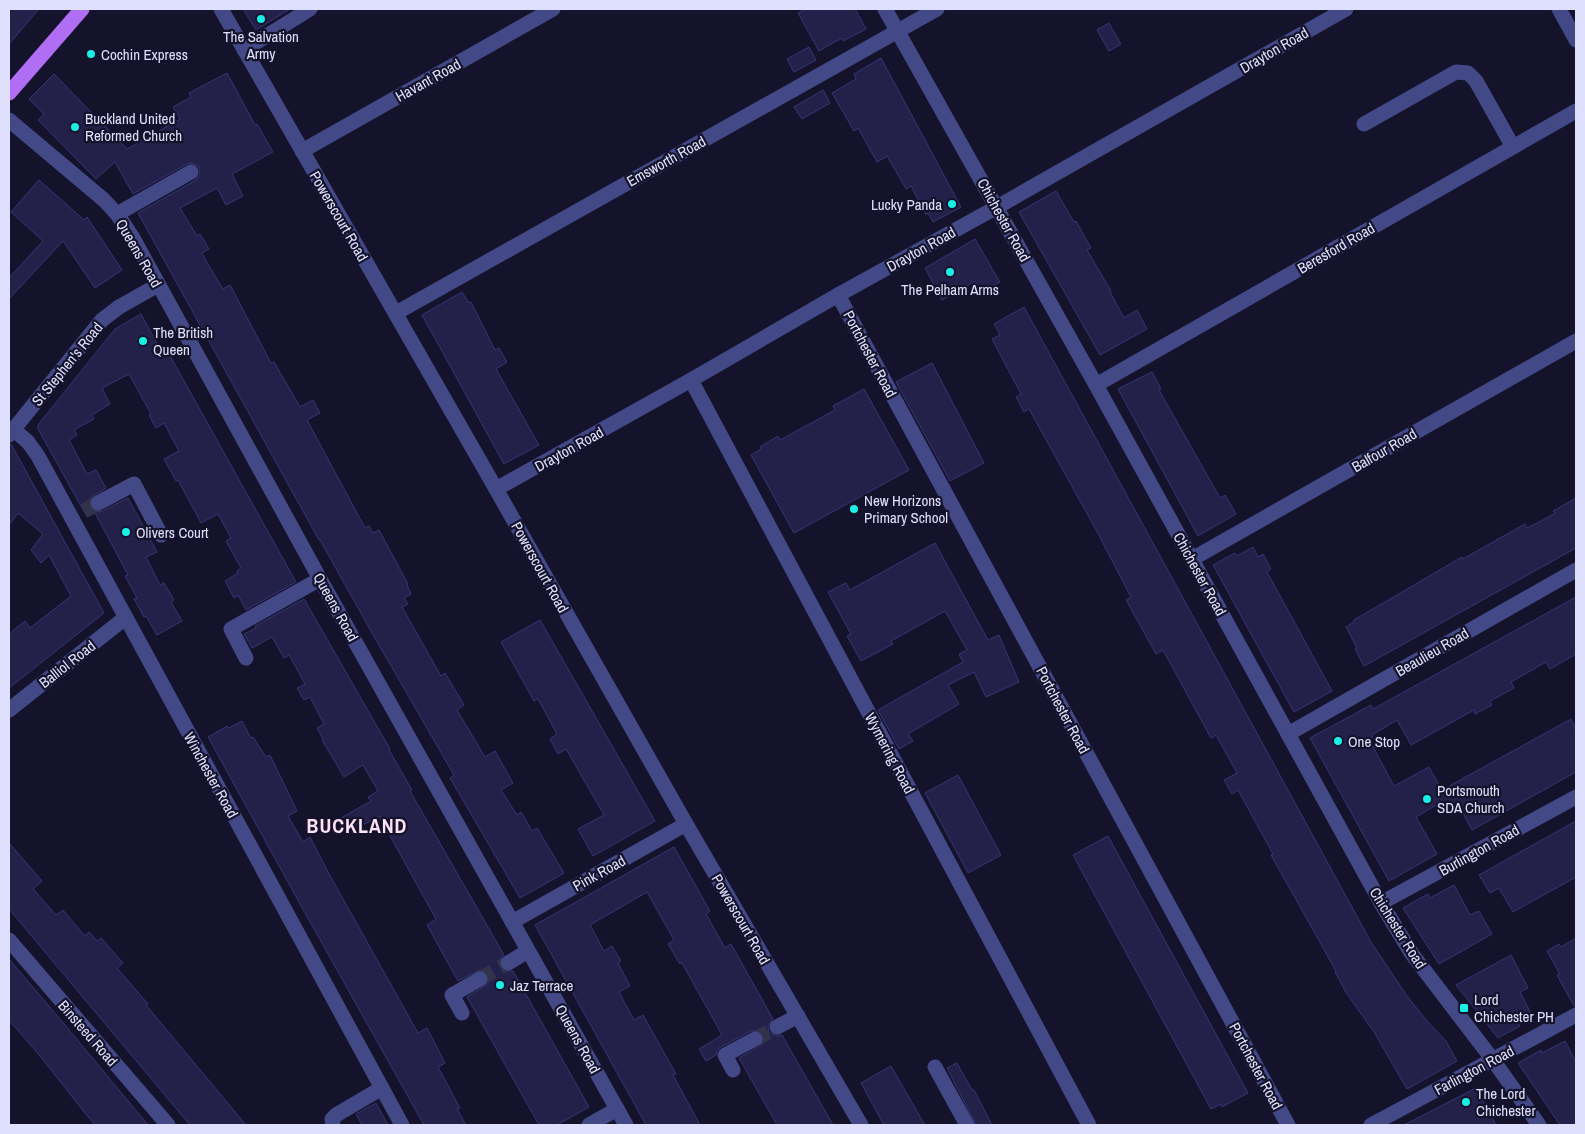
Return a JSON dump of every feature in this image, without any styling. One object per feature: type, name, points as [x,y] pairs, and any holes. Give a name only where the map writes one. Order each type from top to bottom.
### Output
[{"type":"main road","points":[[9,93],[82,9]]},
{"type":"street","name":"Powerscourt Road","points":[[221,9],[860,1125]]},
{"type":"street","points":[[244,50],[310,9]]},
{"type":"street","name":"Havant Road","points":[[302,151],[553,9]]},
{"type":"street","name":"Chichester Road","points":[[885,9],[1096,385],[1381,903],[1412,954],[1493,1060],[1539,1125]]},
{"type":"street","name":"Emsworth Road","points":[[396,313],[937,9]]},
{"type":"street","name":"Drayton Road","points":[[496,489],[1346,9]]},
{"type":"street","points":[[1559,9],[1576,40]]},
{"type":"street","points":[[1364,124],[1456,72],[1468,73],[1476,81],[1513,147]]},
{"type":"street","name":"Beresford Road","points":[[1096,385],[1576,112]]},
{"type":"street","name":"Queens Road","points":[[9,120],[104,200],[117,214],[133,238],[320,579],[626,1125]]},
{"type":"street","points":[[117,214],[192,172]]},
{"type":"street","name":"St Stephen's Road","points":[[11,432],[102,320],[119,306],[158,285]]},
{"type":"street","name":"Portchester Road","points":[[838,295],[1288,1125]]},
{"type":"street","name":"Balfour Road","points":[[1192,559],[1576,341]]},
{"type":"street","name":"Wymering Road","points":[[691,380],[1090,1125]]},
{"type":"street","name":"Winchester Road","points":[[11,432],[28,442],[78,514],[125,618],[402,1125]]},
{"type":"street","points":[[98,503],[134,484],[161,535]]},
{"type":"street","name":"Beaulieu Road","points":[[1288,734],[1576,570]]},
{"type":"street","points":[[246,658],[231,630],[320,579]]},
{"type":"street","name":"Balliol Road","points":[[9,710],[125,618]]},
{"type":"street","name":"Burlington Road","points":[[1381,903],[1576,797]]},
{"type":"street","name":"Pink Road","points":[[512,922],[686,824]]},
{"type":"street","name":"Binsteed Road","points":[[9,940],[168,1125]]},
{"type":"street","points":[[508,963],[528,951]]},
{"type":"street","points":[[462,1013],[452,995],[480,979]]},
{"type":"street","name":"Farlington Road","points":[[1372,1125],[1576,1015]]},
{"type":"street","points":[[777,1027],[798,1016]]},
{"type":"street","points":[[733,1070],[725,1055],[755,1039]]},
{"type":"street","points":[[936,1066],[967,1125]]},
{"type":"street","points":[[333,1125],[332,1119],[336,1114],[382,1088]]},
{"type":"street","points":[[589,1125],[617,1109]]},
{"type":"building","points":[[9,9],[39,9],[9,44]]},
{"type":"building","name":"The Salvation Army","points":[[243,9],[290,9],[256,30]]},
{"type":"building","points":[[806,9],[855,9],[866,29],[843,41],[842,38],[819,51],[798,13]]},
{"type":"building","points":[[1109,23],[1121,44],[1109,51],[1097,30]]},
{"type":"building","points":[[809,47],[816,60],[794,72],[787,59]]},
{"type":"building","points":[[881,58],[961,207],[933,222],[928,213],[926,215],[911,186],[906,189],[887,156],[877,162],[858,128],[854,131],[832,93],[856,79],[854,74]]},
{"type":"building","points":[[227,73],[255,125],[257,124],[273,152],[232,174],[243,196],[226,205],[217,188],[180,208],[197,236],[200,234],[209,249],[202,253],[209,266],[223,289],[230,285],[271,363],[274,362],[300,407],[313,400],[320,413],[307,420],[365,528],[369,526],[373,533],[379,530],[408,584],[411,594],[404,598],[408,604],[402,607],[441,676],[445,673],[464,705],[457,710],[485,757],[495,751],[513,783],[501,790],[517,815],[521,812],[532,831],[537,828],[564,873],[520,898],[450,778],[454,775],[319,540],[138,213],[196,180],[200,173],[199,167],[192,163],[187,164],[133,194],[115,162],[96,179],[38,120],[44,114],[29,99],[54,74],[127,149],[180,119],[173,107],[191,97],[189,93]]},
{"type":"building","points":[[823,90],[830,103],[802,119],[794,107]]},
{"type":"building","points":[[39,180],[84,220],[87,217],[122,270],[95,288],[63,241],[9,299],[9,278],[43,241],[11,212]]},
{"type":"building","points":[[1056,191],[1091,248],[1087,250],[1124,318],[1137,310],[1147,329],[1100,355],[1019,212]]},
{"type":"building","name":"The Pelham Arms","points":[[975,239],[1000,282],[982,292],[975,281],[942,300],[925,268]]},
{"type":"building","points":[[462,292],[469,303],[471,302],[495,350],[499,348],[507,362],[496,369],[539,445],[504,464],[422,315]]},
{"type":"building","points":[[1024,307],[1371,942],[1407,996],[1446,1041],[1457,1061],[1407,1089],[1374,1032],[1347,994],[1271,855],[1273,854],[1238,790],[1232,794],[1224,780],[1237,773],[1216,735],[1211,738],[1163,650],[1156,654],[1126,600],[1131,597],[1095,528],[1029,409],[1024,412],[1016,397],[1021,394],[992,339],[1000,335],[994,324]]},
{"type":"building","points":[[141,314],[159,347],[164,345],[296,582],[246,610],[238,595],[234,598],[225,581],[238,573],[237,571],[241,568],[226,541],[231,538],[218,514],[201,523],[178,480],[176,481],[164,459],[179,451],[164,423],[156,428],[149,415],[151,414],[129,374],[102,388],[110,404],[92,415],[94,419],[74,430],[77,435],[69,440],[87,474],[96,470],[106,488],[90,498],[90,508],[97,512],[102,511],[128,498],[157,552],[146,557],[160,585],[164,583],[174,600],[171,602],[182,621],[157,635],[134,599],[137,598],[125,576],[128,575],[95,513],[87,517],[38,429],[38,425],[115,329]]},
{"type":"building","points":[[932,363],[984,463],[950,481],[896,382]]},
{"type":"building","points":[[1152,372],[1161,389],[1159,390],[1220,498],[1225,495],[1236,514],[1198,536],[1118,389]]},
{"type":"building","points":[[864,389],[909,470],[794,533],[751,455],[778,436],[780,440],[835,410],[833,406]]},
{"type":"building","points":[[9,444],[11,444],[104,613],[9,688],[9,634],[25,621],[30,628],[71,596],[49,555],[41,563],[31,550],[43,534],[18,513],[9,525]]},
{"type":"building","points":[[1576,498],[1576,548],[1364,666],[1346,627],[1354,622],[1354,620],[1462,557],[1463,559],[1525,524],[1527,528],[1541,521],[1555,513],[1553,511]]},
{"type":"building","points":[[935,543],[988,640],[999,635],[1019,682],[986,697],[974,672],[948,685],[959,704],[908,734],[913,741],[899,749],[878,710],[963,662],[959,654],[967,650],[945,611],[891,641],[893,644],[861,661],[847,636],[851,634],[828,592],[846,583],[850,590]]},
{"type":"building","points":[[1253,547],[1258,557],[1263,554],[1271,569],[1267,572],[1332,691],[1294,712],[1213,565],[1235,553],[1237,556]]},
{"type":"building","points":[[1576,597],[1576,654],[1550,669],[1546,662],[1511,682],[1514,688],[1490,701],[1492,705],[1475,714],[1474,710],[1411,745],[1397,720],[1372,735],[1373,737],[1369,739],[1394,786],[1429,767],[1442,790],[1571,719],[1576,730],[1576,772],[1472,830],[1459,806],[1444,814],[1438,804],[1416,817],[1437,854],[1389,881],[1310,738],[1371,705],[1373,709]]},
{"type":"building","points":[[304,599],[390,749],[412,790],[410,791],[504,955],[500,959],[500,967],[504,971],[513,971],[589,1107],[557,1125],[539,1125],[467,997],[488,984],[488,975],[485,971],[480,970],[458,981],[427,925],[436,919],[379,816],[349,833],[341,818],[371,801],[368,797],[378,791],[363,765],[344,777],[322,740],[317,728],[324,724],[310,697],[304,700],[297,688],[305,684],[289,655],[284,658],[272,637],[252,648],[244,634]]},
{"type":"building","points":[[540,620],[655,821],[593,856],[578,829],[604,815],[566,749],[558,754],[550,739],[557,734],[538,699],[534,701],[501,642]]},
{"type":"building","points":[[242,721],[251,738],[253,737],[266,757],[270,755],[297,811],[288,816],[303,842],[310,837],[418,1033],[427,1028],[445,1063],[438,1067],[460,1108],[457,1109],[466,1125],[424,1125],[305,913],[208,737],[227,726],[229,728]]},
{"type":"building","points":[[958,775],[1001,855],[968,873],[925,793]]},
{"type":"building","points":[[1576,821],[1576,877],[1513,912],[1499,888],[1490,893],[1479,875]]},
{"type":"building","points":[[1108,836],[1248,1093],[1222,1107],[1221,1104],[1211,1109],[1073,855]]},
{"type":"building","points":[[9,843],[42,881],[33,889],[56,915],[63,910],[85,936],[89,932],[97,941],[101,938],[123,963],[117,968],[246,1125],[190,1125],[9,909]]},
{"type":"building","points":[[674,847],[710,911],[706,914],[725,948],[731,944],[773,1019],[768,1026],[769,1032],[776,1036],[782,1035],[833,1125],[777,1125],[739,1058],[763,1044],[763,1035],[760,1031],[751,1031],[721,1047],[717,1050],[716,1055],[706,1061],[699,1049],[722,1035],[682,963],[680,964],[668,944],[674,940],[647,892],[590,925],[604,951],[612,946],[621,961],[618,963],[630,986],[619,992],[634,1020],[643,1015],[676,1074],[673,1075],[700,1125],[646,1125],[535,925]]},
{"type":"building","points":[[1454,885],[1470,915],[1479,911],[1492,934],[1439,964],[1403,908],[1428,894],[1430,898]]},
{"type":"building","points":[[1576,938],[1576,1006],[1574,1006],[1557,975],[1560,974],[1547,951],[1559,944],[1561,947]]},
{"type":"building","points":[[1511,955],[1528,988],[1520,992],[1532,1015],[1518,1023],[1520,1026],[1498,1038],[1456,985]]},
{"type":"building","points":[[9,959],[148,1125],[95,1125],[9,1020]]},
{"type":"building","points":[[1565,1041],[1576,1062],[1576,1125],[1560,1125],[1518,1063],[1541,1050],[1542,1053]]},
{"type":"building","points":[[957,1063],[972,1090],[974,1090],[992,1125],[976,1125],[947,1068]]},
{"type":"building","points":[[891,1066],[925,1125],[884,1125],[861,1083]]},
{"type":"building","name":"The Lord Chichester","points":[[1476,1088],[1496,1125],[1404,1125]]},
{"type":"building","points":[[376,1103],[388,1125],[362,1125],[356,1114]]},
{"type":"tunnel","points":[[84,511],[98,503]]},
{"type":"tunnel","points":[[480,979],[508,963]]},
{"type":"tunnel","points":[[755,1039],[777,1027]]},
{"type":"place","name":"The Salvation Army","points":[[261,19]]},
{"type":"place","name":"Cochin Express","points":[[91,54]]},
{"type":"place","name":"Buckland United Reformed Church","points":[[75,127]]},
{"type":"place","name":"Lucky Panda","points":[[952,204]]},
{"type":"place","name":"The Pelham Arms","points":[[950,272]]},
{"type":"place","name":"The British Queen","points":[[143,341]]},
{"type":"place","name":"New Horizons Primary School","points":[[854,509]]},
{"type":"place","name":"Olivers Court","points":[[126,532]]},
{"type":"place","name":"One Stop","points":[[1338,741]]},
{"type":"place","name":"Portsmouth SDA Church","points":[[1427,799]]},
{"type":"place","name":"Jaz Terrace","points":[[500,985]]},
{"type":"place","name":"Lord Chichester PH","points":[[1464,1008]]},
{"type":"place","name":"The Lord Chichester","points":[[1466,1102]]},
{"type":"district","name":"BUCKLAND","points":[[357,825]]}]
